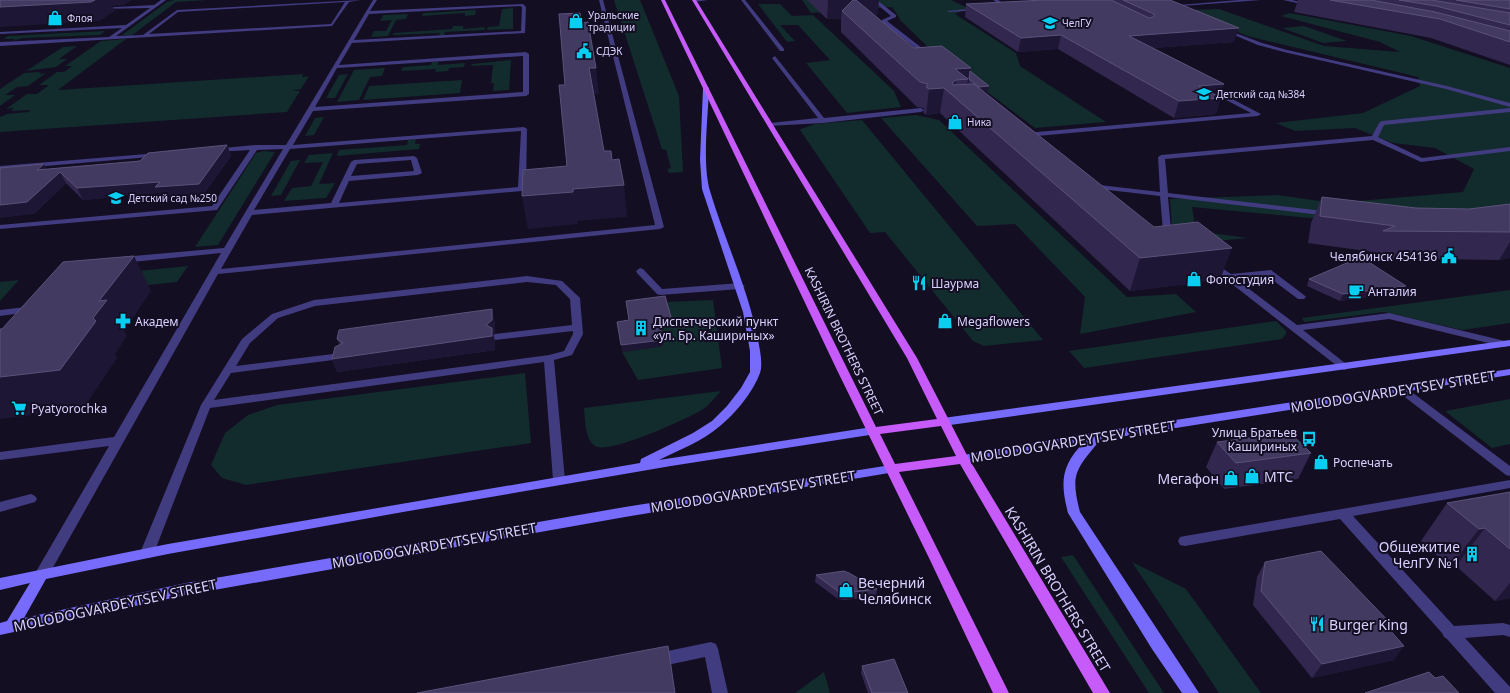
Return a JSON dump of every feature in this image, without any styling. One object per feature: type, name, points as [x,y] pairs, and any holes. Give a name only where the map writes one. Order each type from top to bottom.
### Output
[{"type":"main road","name":"KASHIRIN BROTHERS STREET","points":[[663,0],[872,431],[1002,693]]},
{"type":"main road","points":[[694,0],[912,358],[963,459]]},
{"type":"main road","points":[[636,467],[697,436],[716,424],[731,409],[753,378],[756,365],[755,351],[740,286],[706,189],[703,160],[706,88]]},
{"type":"main road","points":[[0,584],[147,553],[636,467],[872,431],[1345,367],[1507,343]]},
{"type":"main road","name":"MOLODOGVARDEYTSEV STREET","points":[[6,628],[186,589],[625,512],[1510,372]]},
{"type":"main road","points":[[1095,438],[1079,455],[1068,476],[1068,491],[1074,512],[1153,637],[1191,693]]},
{"type":"main road","name":"KASHIRIN BROTHERS STREET","points":[[963,459],[1102,693]]},
{"type":"main road","points":[[6,628],[42,574]]},
{"type":"street","points":[[110,38],[164,0]]},
{"type":"street","points":[[0,44],[332,25],[348,0]]},
{"type":"street","points":[[144,36],[177,11],[359,0]]},
{"type":"street","points":[[42,574],[227,250],[375,0]]},
{"type":"street","points":[[215,272],[660,227],[601,0]]},
{"type":"street","points":[[694,0],[706,0]]},
{"type":"street","points":[[743,0],[782,50]]},
{"type":"street","points":[[874,0],[894,16],[884,21],[935,62]]},
{"type":"street","points":[[995,0],[1016,12]]},
{"type":"street","points":[[1183,12],[1169,6],[1259,0]]},
{"type":"street","points":[[1285,0],[1315,6]]},
{"type":"street","points":[[350,42],[523,32],[524,7],[521,5],[367,13]]},
{"type":"street","points":[[91,9],[156,6]]},
{"type":"street","points":[[993,8],[1008,7]]},
{"type":"street","points":[[949,11],[986,9]]},
{"type":"street","points":[[0,33],[126,26]]},
{"type":"street","points":[[1218,26],[1272,48],[1448,88],[1510,105]]},
{"type":"street","points":[[311,109],[526,94],[526,54],[335,67]]},
{"type":"street","points":[[775,58],[823,121]]},
{"type":"street","points":[[1026,135],[1258,114],[1202,85]]},
{"type":"street","points":[[770,125],[823,121],[864,115],[921,110]]},
{"type":"street","points":[[1374,138],[1382,124],[1510,110]]},
{"type":"street","points":[[208,151],[256,147],[288,148],[524,129],[522,189],[249,213]]},
{"type":"street","points":[[1020,130],[1033,140]]},
{"type":"street","points":[[1180,240],[1163,231],[1164,194],[1161,157],[1374,138],[1421,160],[1510,149]]},
{"type":"street","points":[[0,227],[214,208],[256,147]]},
{"type":"street","points":[[0,168],[168,154]]},
{"type":"street","points":[[334,205],[354,162],[414,158],[418,173],[347,179]]},
{"type":"street","points":[[1100,194],[1086,183],[1336,215]]},
{"type":"street","points":[[112,261],[227,250]]},
{"type":"street","points":[[1205,258],[1345,367]]},
{"type":"street","points":[[640,271],[660,292],[740,286]]},
{"type":"street","points":[[1230,277],[1268,272],[1301,296]]},
{"type":"street","points":[[147,553],[206,405],[246,341],[275,316],[314,303],[527,279],[559,283],[575,298],[578,334],[568,353],[549,358],[206,405]]},
{"type":"street","points":[[0,313],[29,307],[16,322]]},
{"type":"street","points":[[1296,328],[1389,316],[1507,343]]},
{"type":"street","points":[[495,337],[578,327]]},
{"type":"street","points":[[229,370],[341,356]]},
{"type":"street","points":[[549,358],[559,480]]},
{"type":"street","points":[[1401,390],[1510,472]]},
{"type":"street","points":[[0,456],[117,441]]},
{"type":"street","points":[[1185,541],[1510,484]]},
{"type":"street","points":[[0,507],[31,499]]},
{"type":"street","points":[[1343,513],[1449,633],[1505,693]]},
{"type":"street","points":[[1449,633],[1503,629],[1510,631]]},
{"type":"street","points":[[642,663],[711,649],[720,693]]},
{"type":"green space","points":[[174,0],[208,0],[176,2],[131,36],[122,35],[167,2]]},
{"type":"green space","points":[[614,0],[640,0],[679,96],[683,172],[669,173],[667,169],[671,168],[666,150],[662,149]]},
{"type":"green space","points":[[802,0],[951,0],[968,8],[955,14],[1016,53],[1020,66],[1106,122],[1035,128],[930,49],[901,21],[892,7],[811,13]]},
{"type":"green space","points":[[758,4],[780,4],[792,16],[813,15],[894,91],[901,107],[847,113],[806,63],[830,60],[798,25],[780,25],[795,41],[787,42]]},
{"type":"green space","points":[[513,8],[513,29],[487,30],[488,27],[499,26],[502,9]]},
{"type":"green space","points":[[1219,9],[1324,46],[1400,52],[1380,42],[1281,16],[1290,13],[1411,36],[1510,68],[1510,222],[1437,230],[1192,207],[1196,231],[1248,238],[1194,243],[1172,230],[1170,199],[1277,195],[1335,203],[1463,192],[1474,169],[1435,148],[1393,143],[1355,128],[1295,131],[1276,123],[1363,113],[1420,86],[1418,77],[1247,36],[1188,10]]},
{"type":"green space","points":[[476,10],[475,15],[465,16],[465,13],[422,16],[423,13]]},
{"type":"green space","points":[[408,14],[406,19],[396,20],[388,36],[371,37],[374,31],[386,31],[392,20],[380,21],[383,15]]},
{"type":"green space","points":[[453,26],[463,26],[463,29],[485,27],[484,30],[445,32],[444,35],[439,35],[440,33],[392,35],[394,33],[452,29]]},
{"type":"green space","points":[[1304,26],[1347,41],[1323,43],[1282,28]]},
{"type":"green space","points":[[105,31],[100,35],[23,38],[12,41],[15,39],[3,39],[8,36]]},
{"type":"green space","points":[[126,39],[58,90],[303,74],[302,77],[309,76],[301,89],[292,91],[300,91],[287,112],[0,132],[0,117],[7,114],[28,112],[31,110],[11,111],[14,108],[6,109],[27,94],[37,94],[49,85],[39,85],[57,72],[64,72],[72,66],[65,66],[101,41]]},
{"type":"green space","points":[[77,46],[59,59],[67,59],[56,67],[26,71],[63,47]]},
{"type":"green space","points":[[511,60],[509,90],[493,91],[494,83],[491,83],[493,65],[471,66],[472,64]]},
{"type":"green space","points":[[432,62],[438,62],[438,65],[465,63],[464,67],[449,68],[448,71],[435,72],[436,69],[401,71],[403,67],[431,65]]},
{"type":"green space","points":[[385,68],[382,76],[370,77],[359,100],[337,102],[354,70]]},
{"type":"green space","points":[[41,72],[39,74],[46,73],[28,86],[17,87],[5,95],[15,95],[0,106],[0,89],[24,73]]},
{"type":"green space","points":[[348,74],[335,98],[326,98],[339,75]]},
{"type":"green space","points":[[462,80],[460,93],[363,100],[369,86]]},
{"type":"green space","points":[[916,115],[939,120],[1127,297],[1176,294],[1196,312],[1080,334],[1085,297],[1015,224],[977,226],[881,118]]},
{"type":"green space","points":[[324,117],[314,135],[305,136],[315,118]]},
{"type":"green space","points":[[862,120],[1043,340],[984,346],[973,341],[885,232],[870,233],[800,130],[815,124]]},
{"type":"green space","points":[[416,139],[415,144],[420,144],[419,149],[337,156],[339,150],[407,145],[408,140]]},
{"type":"green space","points":[[263,151],[275,152],[218,245],[195,247],[256,153]]},
{"type":"green space","points":[[333,153],[319,184],[335,183],[326,198],[284,201],[292,188],[311,186],[323,162],[304,163],[309,155]]},
{"type":"green space","points":[[300,160],[281,195],[271,196],[291,161]]},
{"type":"green space","points":[[188,266],[177,282],[64,294],[77,277]]},
{"type":"green space","points":[[19,280],[0,301],[0,282]]},
{"type":"green space","points":[[1510,290],[1510,323],[1462,330],[1384,312],[1304,322],[1302,318]]},
{"type":"green space","points":[[713,300],[722,368],[638,380],[622,352],[663,346],[658,326],[671,324],[666,302]]},
{"type":"green space","points":[[1276,321],[1286,331],[1286,334],[1282,339],[1084,368],[1069,351]]},
{"type":"green space","points":[[525,373],[531,443],[246,485],[222,478],[211,465],[225,433],[248,415],[277,405]]},
{"type":"green space","points":[[721,391],[710,404],[702,410],[665,428],[631,441],[603,447],[595,446],[587,434],[584,408]]},
{"type":"green space","points":[[1510,399],[1510,444],[1492,448],[1445,411]]},
{"type":"green space","points":[[1073,555],[1164,693],[1149,693],[1061,557]]},
{"type":"green space","points":[[1132,562],[1186,589],[1261,693],[1219,693]]},
{"type":"green space","points":[[824,672],[830,693],[795,693]]},
{"type":"building","points":[[0,0],[95,0],[91,2],[0,7]]},
{"type":"building","points":[[853,0],[856,0],[914,48],[942,46],[971,68],[955,69],[968,79],[956,80],[953,82],[953,85],[974,84],[1154,227],[1198,222],[1232,248],[1140,258],[944,88],[929,89],[926,87],[928,84],[920,82],[842,11]]},
{"type":"building","points":[[1044,0],[1111,0],[1149,18],[1154,17],[1154,14],[1123,0],[1170,0],[1239,28],[1129,36],[1224,84],[1199,86],[1221,98],[1179,101],[1061,35],[1021,38],[966,4]]},
{"type":"building","points":[[1330,0],[1371,0],[1435,12],[1510,31],[1510,42],[1440,19]]},
{"type":"building","points":[[1399,0],[1431,0],[1510,13],[1510,25],[1436,6]]},
{"type":"building","points":[[1456,0],[1510,0],[1510,9]]},
{"type":"building","points":[[580,13],[582,23],[588,22],[596,68],[589,68],[604,151],[611,151],[612,160],[619,159],[624,185],[573,189],[573,192],[522,196],[523,170],[567,166],[559,85],[565,85],[559,14]]},
{"type":"building","points":[[970,71],[989,86],[979,87],[969,79]]},
{"type":"building","points":[[227,145],[199,184],[155,187],[160,182],[77,188],[60,172],[27,202],[0,205],[0,168],[44,164],[37,170],[140,161],[148,153]]},
{"type":"building","points":[[1322,197],[1416,208],[1469,209],[1510,204],[1510,232],[1383,231],[1395,226],[1320,216]]},
{"type":"building","points":[[134,256],[99,301],[107,300],[93,318],[96,321],[60,370],[0,377],[0,329],[2,329],[63,262]]},
{"type":"building","points":[[1361,257],[1406,286],[1343,294],[1309,279]]},
{"type":"building","name":"Диспетчерский пункт «ул. Бр. Кашириных»","points":[[665,296],[671,317],[658,319],[663,340],[621,345],[617,322],[629,320],[626,301]]},
{"type":"building","points":[[492,309],[492,320],[486,325],[492,328],[492,336],[332,359],[335,347],[343,343],[337,339],[339,330]]},
{"type":"building","points":[[1290,433],[1311,453],[1236,463],[1217,442]]},
{"type":"building","points":[[1510,492],[1510,549],[1485,528],[1479,529],[1447,503]]},
{"type":"building","name":"Burger King","points":[[1321,551],[1395,628],[1389,629],[1404,646],[1322,664],[1261,591],[1265,562]]},
{"type":"building","points":[[844,571],[877,589],[845,593],[839,592],[816,575]]},
{"type":"building","points":[[668,646],[675,693],[417,693]]},
{"type":"building","points":[[894,659],[908,693],[872,693],[862,666]]},
{"type":"building","points":[[1429,672],[1435,678],[1443,676],[1459,693],[1365,693]]},
{"type":"place","name":"Флоя","points":[[55,18]]},
{"type":"place","name":"Уральские традиции","points":[[576,21]]},
{"type":"place","name":"ЧелГУ","points":[[1050,23]]},
{"type":"place","name":"СДЭК","points":[[584,51]]},
{"type":"place","name":"Детский сад №384","points":[[1204,94]]},
{"type":"place","name":"Ника","points":[[955,122]]},
{"type":"place","name":"Детский сад №250","points":[[116,198]]},
{"type":"place","name":"Челябинск 454136","points":[[1449,256]]},
{"type":"place","name":"Фотостудия","points":[[1194,279]]},
{"type":"place","name":"Шаурма","points":[[919,283]]},
{"type":"place","name":"Анталия","points":[[1356,291]]},
{"type":"place","name":"Академ","points":[[123,321]]},
{"type":"place","name":"Megaflowers","points":[[945,321]]},
{"type":"place","name":"Диспетчерский пункт «ул. Бр. Кашириных»","points":[[641,328]]},
{"type":"place","name":"Pyatyorochka","points":[[19,408]]},
{"type":"place","name":"Улица Братьев Кашириных","points":[[1309,439]]},
{"type":"place","name":"Роспечать","points":[[1321,462]]},
{"type":"place","name":"МТС","points":[[1252,476]]},
{"type":"place","name":"Мегафон","points":[[1231,478]]},
{"type":"place","name":"Общежитие ЧелГУ №1","points":[[1472,554]]},
{"type":"place","name":"Вечерний Челябинск","points":[[846,590]]},
{"type":"place","name":"Burger King","points":[[1317,624]]}]
